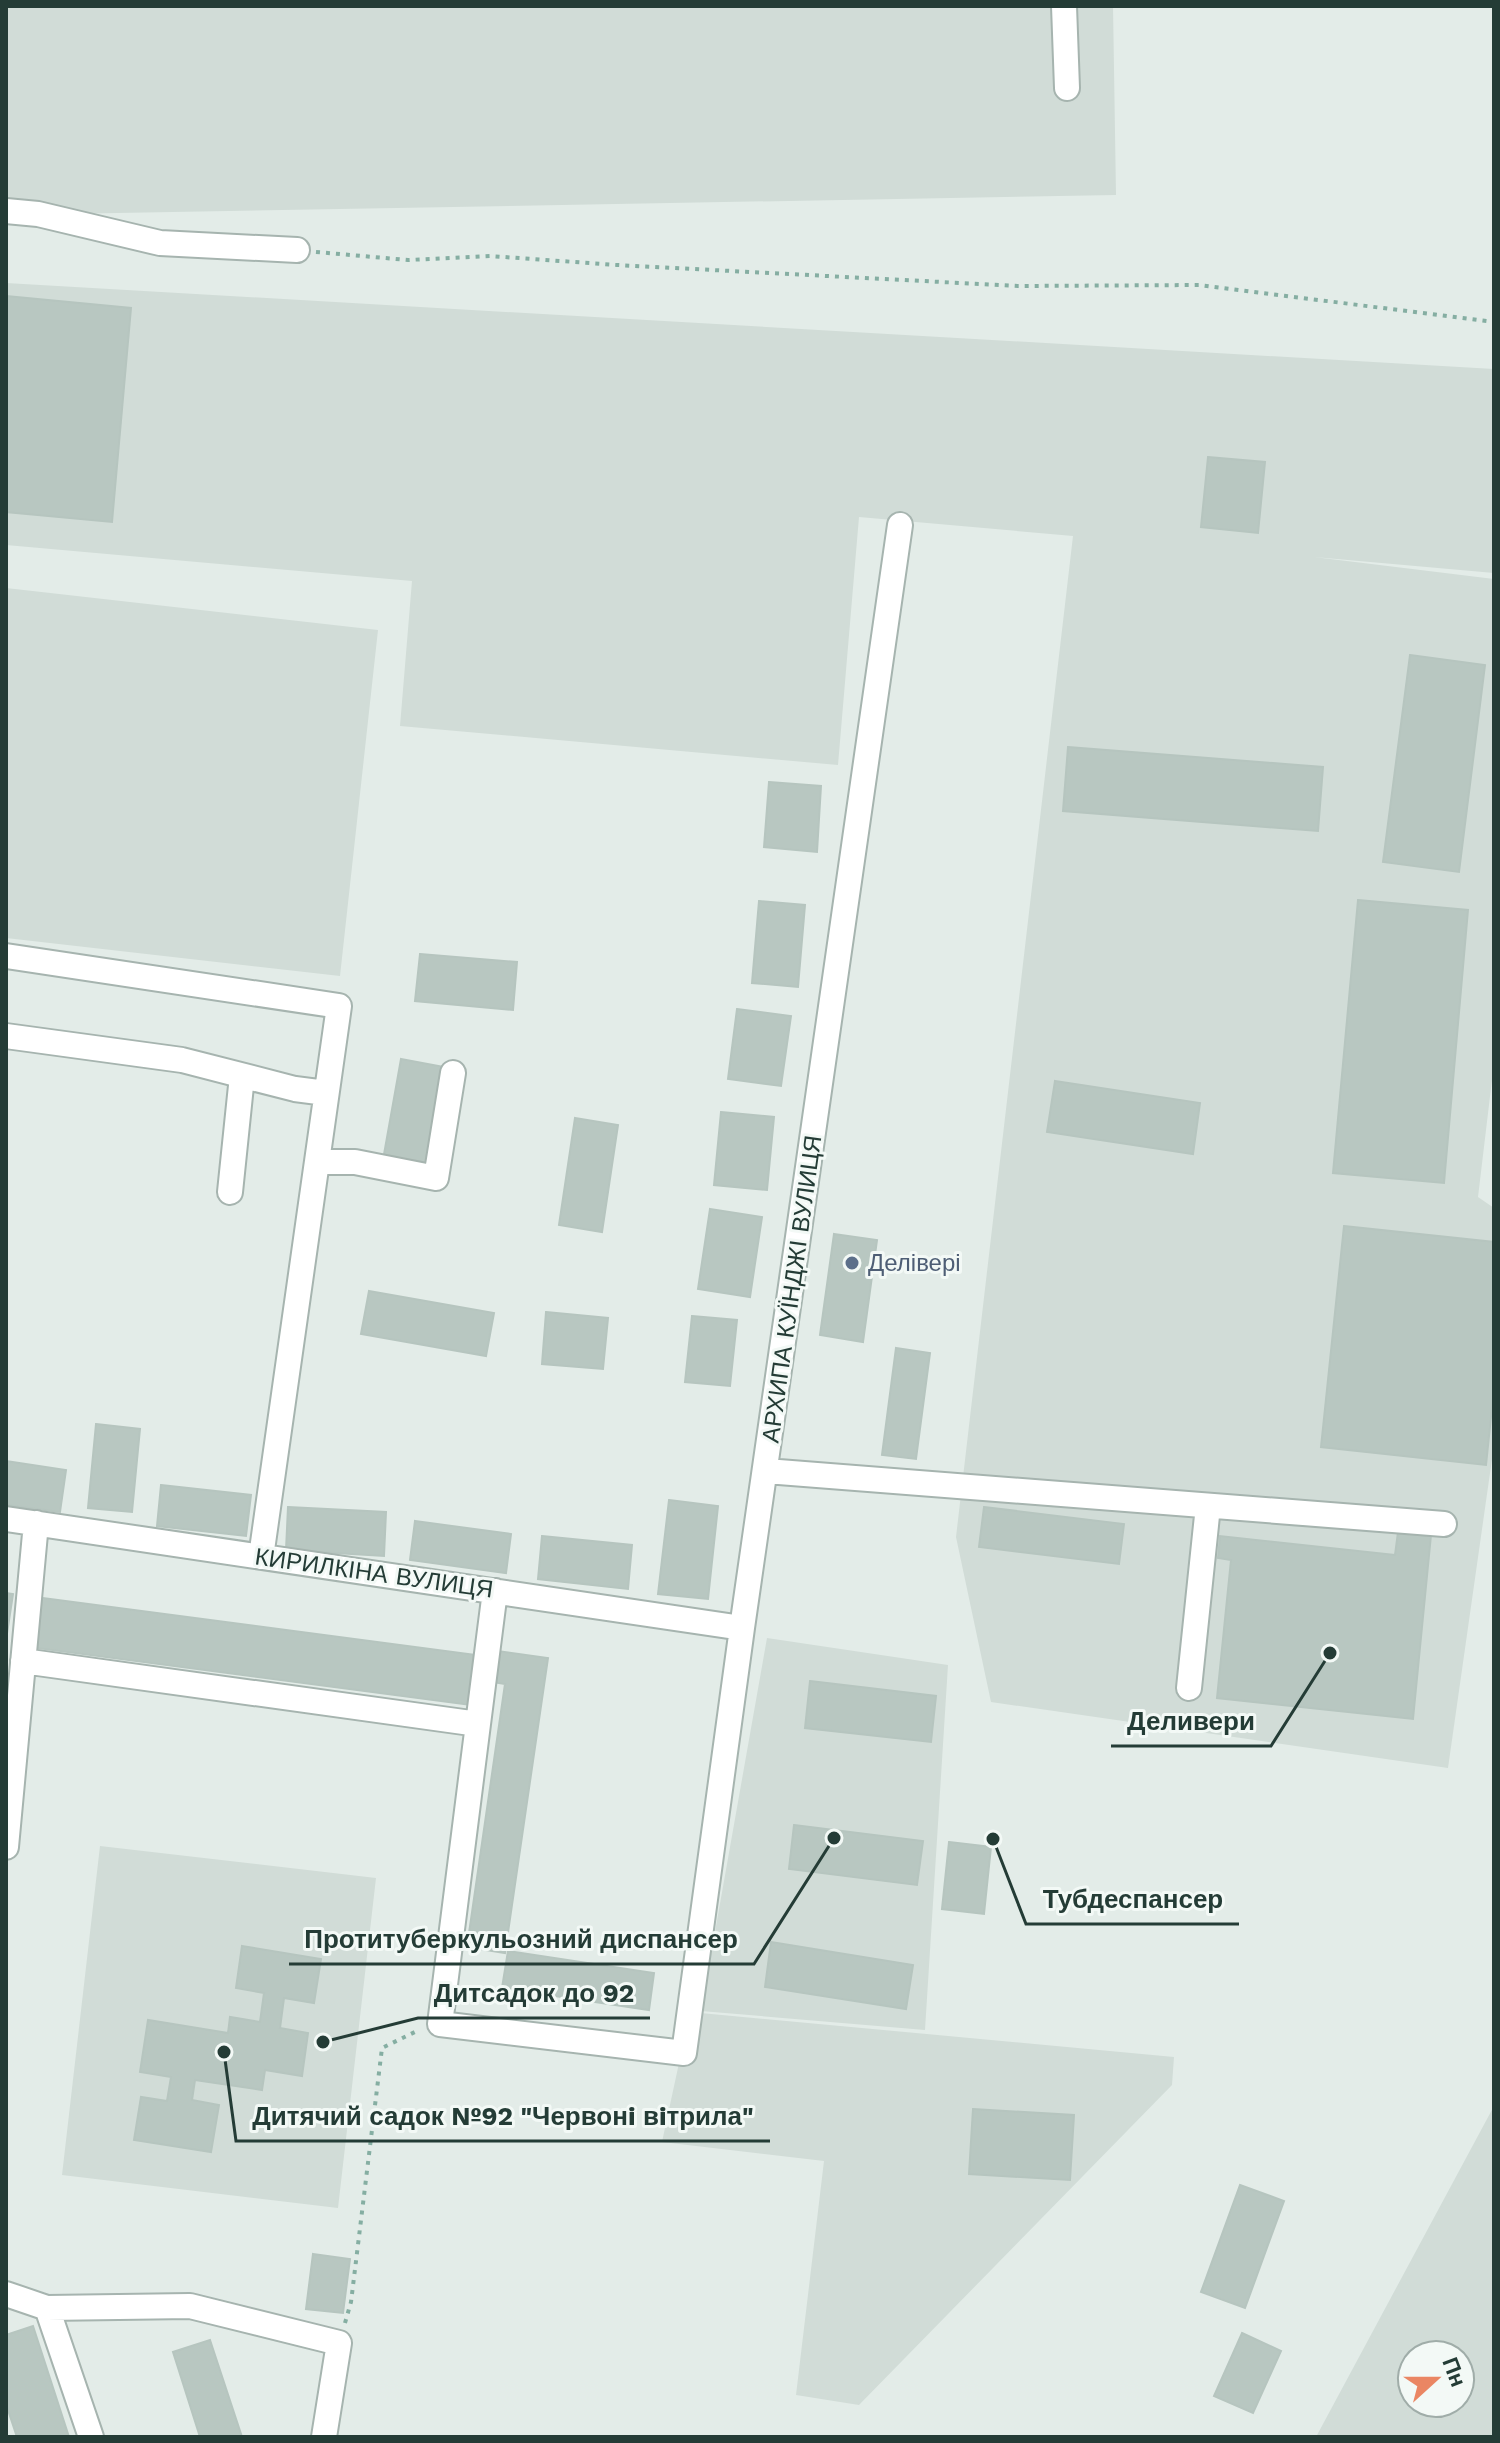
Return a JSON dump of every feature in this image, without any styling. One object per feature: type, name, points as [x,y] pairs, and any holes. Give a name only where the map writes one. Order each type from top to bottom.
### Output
[{"type":"street","points":[[1064,6],[1067,88]]},
{"type":"street","points":[[6,211],[38,214],[160,243],[297,250]]},
{"type":"street","name":"АРХИПА КУЇНДЖІ ВУЛИЦЯ","points":[[440,2024],[684,2053],[900,525]]},
{"type":"street","points":[[6,956],[339,1006],[261,1557]]},
{"type":"street","points":[[6,1036],[182,1060],[295,1089],[326,1093]]},
{"type":"street","points":[[317,1162],[355,1162],[436,1178],[453,1073]]},
{"type":"street","points":[[230,1192],[242,1076]]},
{"type":"street","points":[[766,1471],[1444,1524]]},
{"type":"street","points":[[1189,1688],[1208,1506]]},
{"type":"street","name":"КИРИЛКІНА ВУЛИЦЯ","points":[[6,1519],[742,1628]]},
{"type":"street","points":[[6,1847],[36,1523]]},
{"type":"street","points":[[440,2024],[495,1591]]},
{"type":"street","points":[[23,1661],[478,1724]]},
{"type":"street","points":[[6,2294],[47,2308],[190,2306],[339,2343],[324,2437]]},
{"type":"street","points":[[47,2308],[91,2437]]},
{"type":"path","points":[[297,250],[408,260],[490,256],[1018,286],[1199,285],[1494,322]]},
{"type":"path","points":[[339,2343],[351,2302],[382,2048],[435,2023],[440,2024]]},
{"type":"shaded area","points":[[6,6],[1113,6],[1116,195],[6,215]]},
{"type":"shaded area","points":[[6,283],[1494,369],[1494,573],[1314,557],[1494,579],[1494,1063],[1478,1197],[1494,1208],[1494,1445],[1448,1768],[991,1702],[956,1537],[1073,536],[859,517],[838,765],[400,726],[412,581],[6,545]]},
{"type":"shaded area","points":[[6,588],[378,630],[340,976],[6,938]]},
{"type":"shaded area","points":[[767,1638],[948,1665],[925,2030],[701,2011]]},
{"type":"shaded area","points":[[100,1846],[376,1878],[338,2208],[62,2175]]},
{"type":"shaded area","points":[[690,2012],[1174,2057],[1172,2085],[859,2405],[796,2395],[824,2161],[662,2142]]},
{"type":"shaded area","points":[[1494,2106],[1494,2437],[1316,2437]]},
{"type":"building","points":[[6,296],[131,308],[112,522],[6,512]]},
{"type":"building","points":[[1208,457],[1265,462],[1258,533],[1201,527]]},
{"type":"building","points":[[1410,655],[1485,665],[1459,872],[1383,862]]},
{"type":"building","points":[[1068,747],[1323,767],[1318,831],[1063,811]]},
{"type":"building","points":[[769,782],[821,786],[817,852],[764,847]]},
{"type":"building","points":[[1358,900],[1468,910],[1444,1183],[1333,1173]]},
{"type":"building","points":[[759,901],[805,905],[798,987],[752,983]]},
{"type":"building","points":[[420,954],[517,962],[513,1010],[415,1001]]},
{"type":"building","points":[[737,1009],[791,1016],[781,1086],[728,1079]]},
{"type":"building","points":[[401,1059],[444,1067],[427,1168],[383,1160]]},
{"type":"building","points":[[1055,1081],[1200,1103],[1193,1154],[1047,1132]]},
{"type":"building","points":[[721,1112],[774,1117],[767,1190],[714,1185]]},
{"type":"building","points":[[575,1118],[618,1125],[602,1232],[559,1225]]},
{"type":"building","points":[[710,1209],[762,1217],[750,1297],[698,1289]]},
{"type":"building","points":[[1344,1226],[1494,1242],[1494,1388],[1486,1465],[1321,1447]]},
{"type":"building","points":[[834,1234],[877,1240],[863,1342],[820,1335]]},
{"type":"building","points":[[369,1291],[494,1313],[486,1356],[361,1334]]},
{"type":"building","points":[[546,1312],[608,1318],[603,1369],[542,1364]]},
{"type":"building","points":[[692,1316],[737,1320],[730,1386],[685,1382]]},
{"type":"building","points":[[896,1348],[930,1353],[916,1459],[882,1455]]},
{"type":"building","points":[[96,1424],[140,1429],[132,1512],[88,1508]]},
{"type":"building","points":[[6,1461],[66,1470],[60,1512],[6,1505]]},
{"type":"building","points":[[161,1485],[251,1495],[246,1536],[157,1526]]},
{"type":"building","points":[[669,1500],[718,1506],[708,1599],[658,1594]]},
{"type":"building","points":[[288,1507],[386,1512],[384,1556],[286,1550]]},
{"type":"building","points":[[984,1507],[1124,1524],[1119,1564],[979,1547]]},
{"type":"building","points":[[415,1521],[511,1534],[506,1573],[410,1560]]},
{"type":"building","points":[[1398,1532],[1431,1535],[1413,1719],[1217,1698],[1231,1560],[1218,1558],[1220,1536],[1395,1555]]},
{"type":"building","points":[[542,1536],[632,1545],[628,1589],[538,1579]]},
{"type":"building","points":[[6,1593],[13,1594],[6,1640]]},
{"type":"building","points":[[35,1597],[484,1656],[478,1706],[29,1647]]},
{"type":"building","points":[[490,1650],[548,1658],[505,1953],[467,1947],[505,1684],[486,1681]]},
{"type":"building","points":[[810,1681],[936,1696],[931,1742],[805,1728]]},
{"type":"building","points":[[794,1825],[923,1841],[917,1885],[789,1869]]},
{"type":"building","points":[[949,1842],[991,1847],[984,1914],[942,1909]]},
{"type":"building","points":[[771,1942],[913,1965],[906,2009],[765,1987]]},
{"type":"building","points":[[242,1946],[321,1959],[314,2003],[284,1998],[280,2028],[308,2033],[302,2076],[265,2070],[262,2090],[195,2080],[192,2100],[219,2105],[211,2152],[134,2140],[141,2097],[167,2101],[171,2077],[140,2072],[148,2020],[228,2033],[230,2017],[260,2022],[264,1993],[236,1988]]},
{"type":"building","points":[[508,1951],[654,1973],[649,2010],[502,1988]]},
{"type":"building","points":[[973,2109],[1074,2115],[1070,2180],[969,2174]]},
{"type":"building","points":[[1240,2185],[1284,2201],[1245,2308],[1201,2292]]},
{"type":"building","points":[[313,2254],[350,2259],[343,2313],[306,2309]]},
{"type":"building","points":[[33,2326],[69,2437],[17,2437],[6,2404],[6,2335]]},
{"type":"building","points":[[1242,2333],[1281,2351],[1253,2413],[1214,2396]]},
{"type":"building","points":[[210,2340],[242,2437],[200,2437],[173,2352]]},
{"type":"place","name":"Делівері","points":[[852,1263]]},
{"type":"place","name":"Деливери","points":[[1330,1653]]},
{"type":"place","name":"Протитуберкульозний диспансер","points":[[834,1838]]},
{"type":"place","name":"Тубдеспансер","points":[[993,1839]]},
{"type":"place","name":"Дитсадок до 92","points":[[323,2042]]},
{"type":"place","name":"Дитячий садок №92 \"Червонi вiтрила\"","points":[[224,2052]]}]
